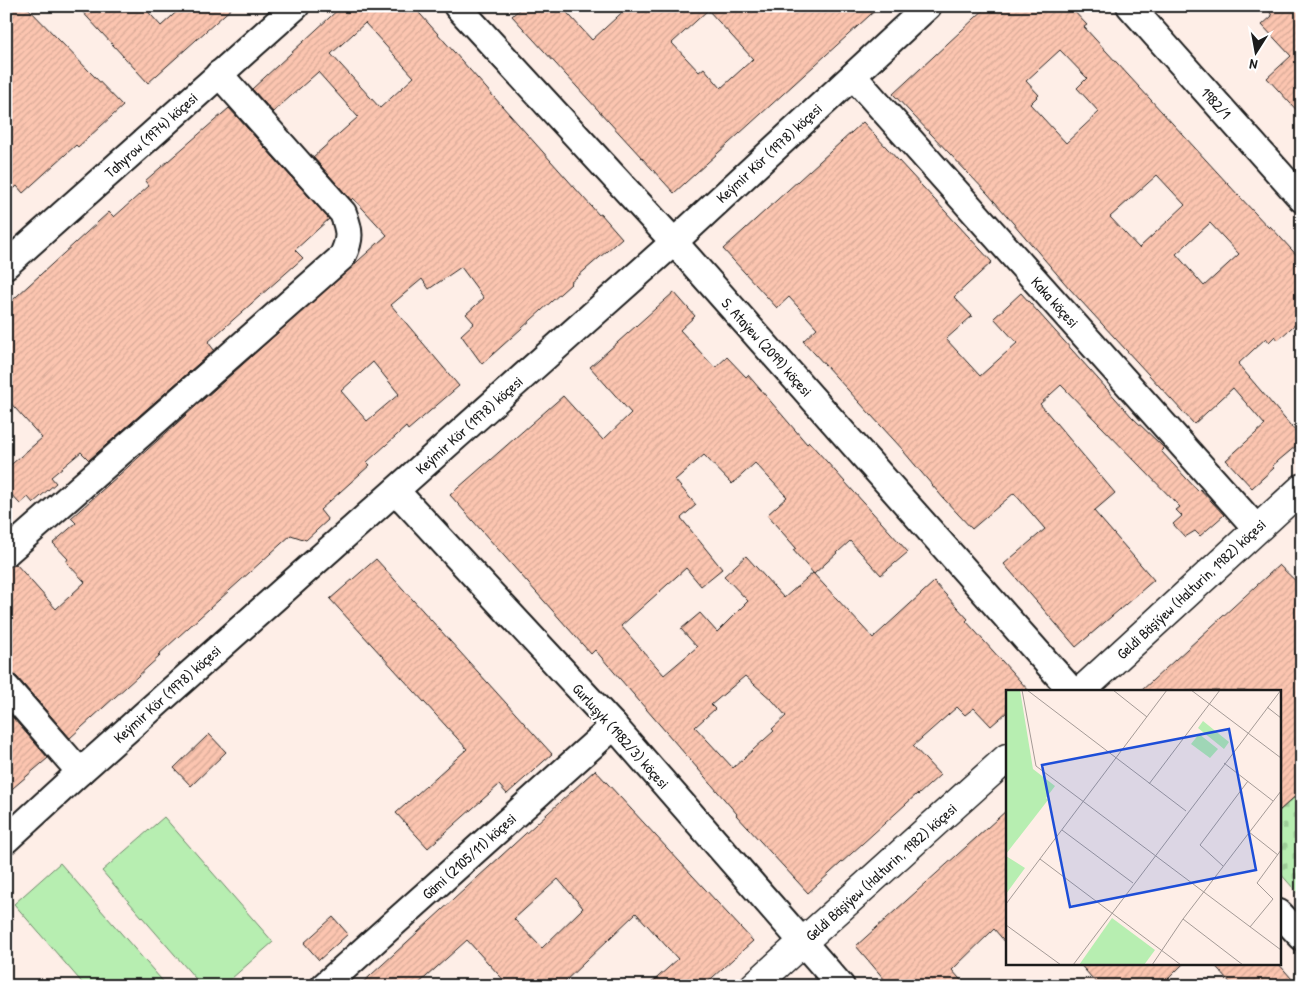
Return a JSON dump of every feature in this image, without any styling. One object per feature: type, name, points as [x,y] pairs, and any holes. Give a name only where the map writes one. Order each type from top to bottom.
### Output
[{"type":"street","name":"Tahyrow (1974) köçesi","points":[[6,264],[296,6]]},
{"type":"street","name":"S. Ataýew (2099) köçesi","points":[[457,6],[674,242],[1071,690]]},
{"type":"street","name":"Keýmir Kör (1978) köçesi","points":[[6,840],[674,242],[928,6]]},
{"type":"street","name":"1982/1","points":[[1130,6],[1302,199]]},
{"type":"street","points":[[6,553],[342,257],[348,245],[350,230],[343,212],[219,74]]},
{"type":"street","name":"Kaka köçesi","points":[[853,76],[1257,529]]},
{"type":"street","name":"Geldi Bäşiýew (Halturin, 1982) köçesi","points":[[1082,690],[1302,488]]},
{"type":"street","name":"Gurluşyk (1982/3) köçesi","points":[[396,491],[614,726],[841,986]]},
{"type":"street","points":[[6,687],[80,772]]},
{"type":"street","name":"Gämi (2105/11) köçesi","points":[[324,986],[614,726]]},
{"type":"street","name":"Geldi Bäşiýew (Halturin, 1982) köçesi","points":[[754,986],[1006,759]]},
{"type":"street","points":[[1280,914],[1302,937]]},
{"type":"green space","points":[[1302,791],[1302,898],[1280,873],[1280,810]]},
{"type":"green space","points":[[164,817],[273,942],[223,986],[202,986],[102,871]]},
{"type":"green space","points":[[60,863],[167,986],[85,986],[14,904]]},
{"type":"building","points":[[6,6],[26,6],[123,106],[23,193],[17,186],[6,196]]},
{"type":"building","points":[[77,6],[143,6],[161,26],[183,6],[234,6],[148,83]]},
{"type":"building","points":[[342,6],[413,6],[599,215],[601,214],[622,238],[482,364],[461,335],[474,323],[466,314],[484,298],[461,267],[429,289],[422,279],[391,305],[459,386],[408,430],[406,427],[367,462],[370,465],[320,510],[328,520],[306,540],[291,535],[158,655],[160,656],[70,738],[17,677],[6,672],[6,568],[16,564],[56,609],[85,582],[66,562],[68,559],[53,543],[76,523],[71,518],[387,235],[353,198],[351,200],[313,157],[358,117],[318,72],[273,112],[252,89]],"holes":[[[365,23],[414,77],[380,108],[331,54]],[[373,362],[399,394],[367,421],[341,391]]]},
{"type":"building","points":[[523,6],[561,6],[592,40],[629,6],[880,6],[674,193],[512,16]],"holes":[[[708,10],[753,59],[721,88],[704,68],[699,72],[672,43]]]},
{"type":"building","points":[[988,6],[1069,6],[1087,25],[1084,27],[1239,196],[1302,261],[1302,318],[1278,340],[1275,336],[1269,342],[1266,338],[1238,364],[1302,441],[1272,466],[1274,468],[1252,488],[1226,460],[1265,425],[1233,388],[1194,424],[1069,288],[988,194],[893,94]],"holes":[[[1060,50],[1087,78],[1077,88],[1099,112],[1066,143],[1030,104],[1039,95],[1026,81]],[[1157,175],[1185,205],[1139,248],[1110,217]],[[1210,223],[1239,254],[1204,286],[1176,254]]]},
{"type":"building","points":[[1267,6],[1302,6],[1302,116],[1267,78],[1291,56],[1262,25],[1272,16]]},
{"type":"building","points":[[229,108],[329,219],[295,250],[303,258],[208,342],[214,350],[89,460],[81,452],[51,477],[56,483],[33,503],[28,497],[20,504],[6,489],[6,469],[42,438],[6,398],[6,306],[109,212],[114,217],[149,186],[145,181]]},
{"type":"building","points":[[863,122],[992,262],[954,297],[972,316],[946,339],[980,376],[1017,343],[994,318],[1021,293],[1132,417],[1164,448],[1161,451],[1198,491],[1200,489],[1224,515],[1200,536],[1195,531],[1185,537],[1173,524],[1182,516],[1176,510],[1180,507],[1061,385],[1040,404],[1115,493],[1094,511],[1154,580],[1076,647],[1004,564],[1045,529],[1014,493],[972,529],[904,451],[803,341],[817,328],[789,297],[777,308],[723,249]]},
{"type":"building","points":[[674,292],[695,316],[680,330],[715,368],[727,357],[746,377],[748,375],[807,444],[809,442],[908,552],[881,575],[850,541],[814,574],[793,550],[796,548],[767,515],[787,497],[755,463],[732,484],[704,455],[675,480],[696,505],[681,518],[722,569],[701,586],[686,568],[621,626],[664,675],[697,647],[681,629],[700,613],[717,632],[748,601],[724,576],[746,556],[784,598],[813,573],[873,638],[934,582],[1028,690],[1006,690],[1006,713],[991,726],[974,708],[965,715],[957,707],[913,746],[940,775],[808,893],[736,815],[595,650],[591,654],[450,495],[563,396],[603,440],[631,413],[590,367]],"holes":[[[745,676],[773,701],[786,716],[772,729],[774,731],[733,768],[695,727],[715,709],[711,705]]]},
{"type":"building","points":[[376,559],[552,754],[507,794],[499,785],[428,848],[396,813],[467,749],[330,599]]},
{"type":"building","points":[[1279,565],[1302,587],[1302,790],[1280,810],[1280,690],[1142,690]]},
{"type":"building","points":[[6,710],[48,758],[6,794]]},
{"type":"building","points":[[209,734],[226,752],[191,786],[174,768]]},
{"type":"building","points":[[595,770],[753,941],[703,986],[648,986],[678,959],[636,913],[560,986],[509,986],[467,940],[416,986],[359,986]],"holes":[[[558,879],[583,908],[542,948],[514,919]]]},
{"type":"building","points":[[1006,811],[1006,943],[994,929],[952,970],[966,986],[890,986],[856,946]]},
{"type":"building","points":[[333,917],[348,934],[319,960],[304,943]]},
{"type":"building","points":[[1080,964],[1183,964],[1161,986],[1099,986]]},
{"type":"building","points":[[1214,964],[1279,964],[1298,986],[1233,986]]}]
